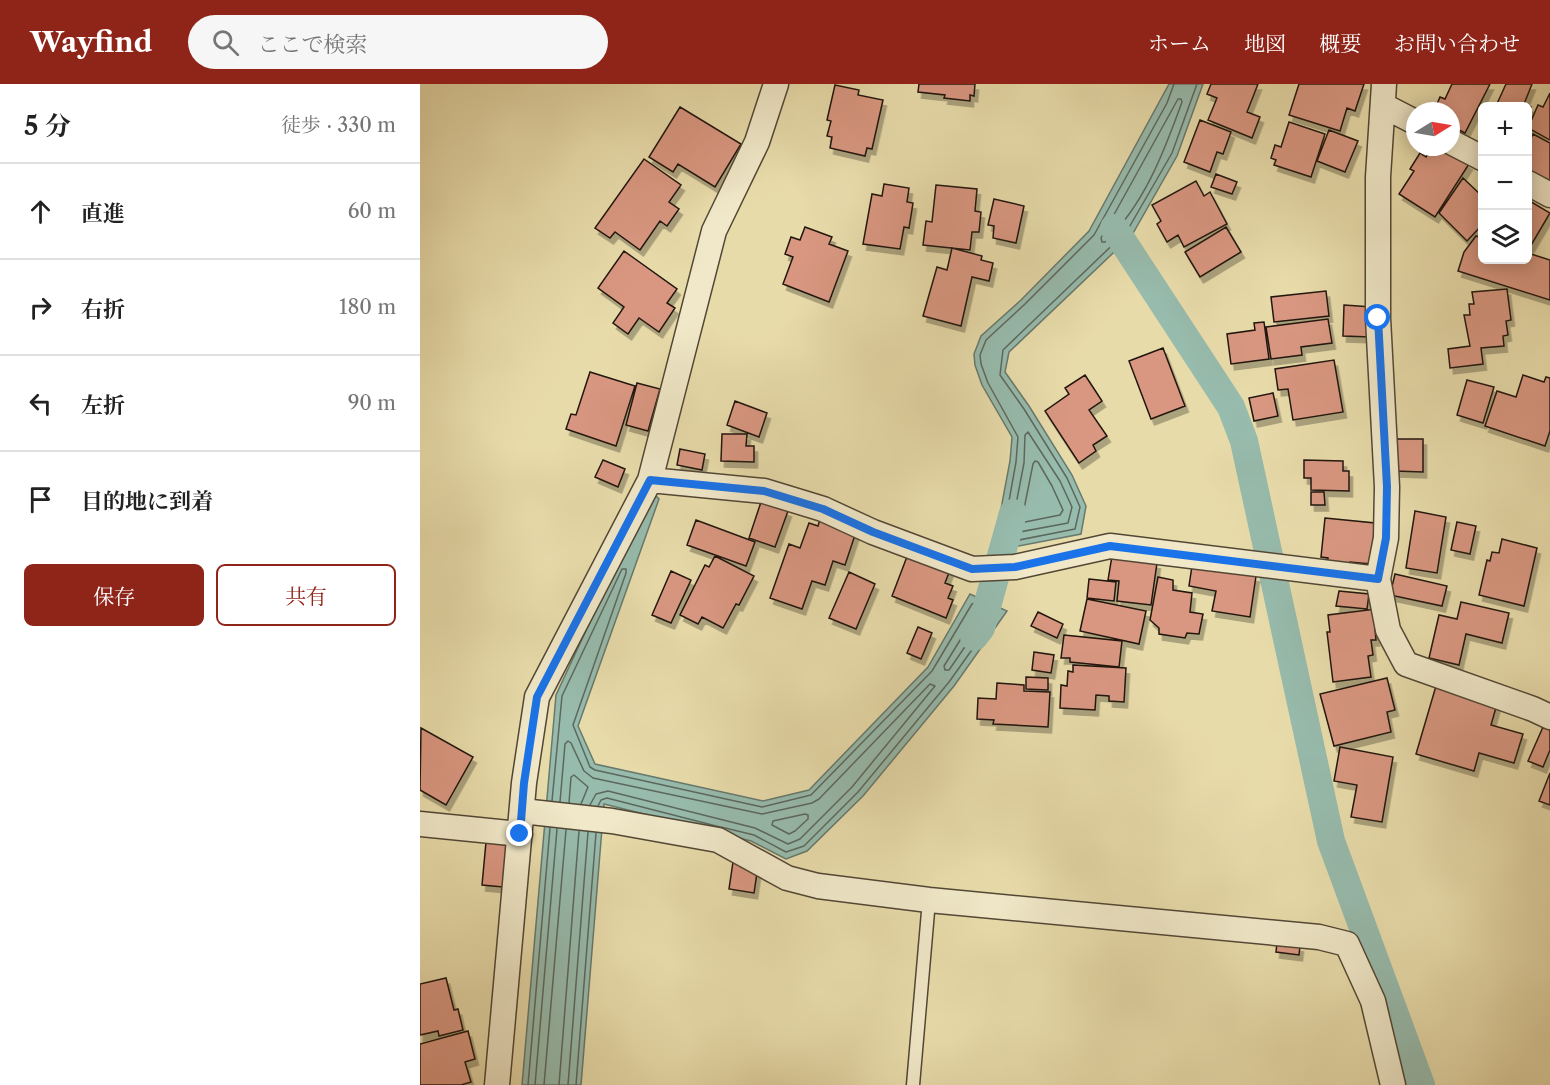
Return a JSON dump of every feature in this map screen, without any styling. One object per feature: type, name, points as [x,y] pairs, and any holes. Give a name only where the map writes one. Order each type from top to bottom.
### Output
[{"type":"street","points":[[497,1085],[521,823],[537,697],[650,480],[714,231],[757,142],[776,84]]},
{"type":"street","points":[[1384,95],[1406,114]]},
{"type":"street","points":[[1384,95],[1378,177],[1378,318],[1387,487],[1386,538],[1378,579],[1388,630],[1406,664],[1550,717]]},
{"type":"street","points":[[1460,147],[1478,157]]},
{"type":"street","points":[[1532,186],[1550,195]]},
{"type":"street","points":[[650,480],[764,491],[823,509],[873,532],[972,569],[1015,567],[1110,546],[1378,579]]},
{"type":"street","points":[[420,824],[612,821],[718,840],[787,878],[818,886],[929,900],[1319,937],[1347,944],[1373,1001],[1394,1085]]},
{"type":"lane","points":[[913,1085],[929,900]]},
{"type":"water","points":[[1169,84],[1203,84],[1177,156],[1132,235],[1009,352],[1005,372],[1072,475],[1086,506],[1081,534],[993,551],[1010,461],[1012,437],[982,385],[974,354],[981,336],[1021,300],[1089,231]]},
{"type":"water","points":[[651,491],[659,499],[578,726],[595,764],[763,801],[809,790],[928,667],[970,594],[1007,611],[954,686],[863,796],[807,851],[786,859],[751,841],[604,804],[581,1085],[522,1085],[556,695]]},
{"type":"building","points":[[919,84],[975,84],[974,96],[970,95],[970,101],[944,98],[945,95],[918,92]]},
{"type":"building","points":[[1211,84],[1258,84],[1247,112],[1260,117],[1252,138],[1208,120],[1217,98],[1207,94]]},
{"type":"building","points":[[1299,84],[1364,84],[1355,111],[1347,108],[1340,131],[1289,115]]},
{"type":"building","points":[[1452,84],[1490,84],[1481,102],[1478,102],[1478,108],[1465,133],[1460,130],[1460,102],[1438,102],[1440,97],[1445,99]]},
{"type":"building","points":[[1506,84],[1532,84],[1525,102],[1498,102]]},
{"type":"building","points":[[835,85],[859,90],[858,95],[883,100],[872,149],[867,148],[865,156],[830,148],[832,137],[827,136],[831,121],[827,120]]},
{"type":"building","points":[[1550,93],[1550,140],[1532,130],[1532,119],[1538,105],[1543,107]]},
{"type":"building","points":[[680,107],[741,144],[715,187],[678,164],[673,172],[649,157]]},
{"type":"building","points":[[1200,120],[1231,132],[1223,154],[1217,152],[1210,172],[1184,162]]},
{"type":"building","points":[[1289,122],[1325,134],[1311,177],[1274,165],[1276,160],[1271,158],[1275,145],[1281,147]]},
{"type":"building","points":[[1329,130],[1358,141],[1345,172],[1317,161]]},
{"type":"building","points":[[1533,134],[1550,143],[1550,185],[1532,174]]},
{"type":"building","points":[[1418,156],[1454,156],[1469,164],[1435,217],[1399,194],[1414,171],[1410,169]]},
{"type":"building","points":[[644,159],[681,185],[669,202],[679,209],[667,226],[660,221],[640,250],[615,232],[610,238],[595,228]]},
{"type":"building","points":[[1216,174],[1237,182],[1232,194],[1211,187]]},
{"type":"building","points":[[1463,178],[1478,192],[1478,229],[1467,241],[1439,213]]},
{"type":"building","points":[[1196,181],[1204,196],[1210,192],[1227,224],[1184,247],[1178,235],[1167,242],[1157,224],[1161,221],[1152,205]]},
{"type":"building","points":[[884,184],[909,188],[907,202],[913,203],[909,228],[904,227],[900,249],[863,244],[872,194],[882,196]]},
{"type":"building","points":[[936,185],[977,189],[975,211],[981,212],[979,232],[972,232],[970,250],[923,245],[926,221],[932,222]]},
{"type":"building","points":[[994,199],[1024,206],[1016,243],[993,238],[994,226],[988,225]]},
{"type":"building","points":[[1532,202],[1550,213],[1532,244]]},
{"type":"building","points":[[805,227],[832,237],[829,244],[848,251],[829,302],[783,284],[793,257],[785,254],[791,237],[800,240]]},
{"type":"building","points":[[1226,227],[1241,252],[1200,277],[1185,252]]},
{"type":"building","points":[[1476,236],[1478,237],[1478,264],[1532,264],[1532,254],[1550,260],[1550,300],[1458,271],[1464,252]]},
{"type":"building","points":[[952,248],[982,256],[981,260],[993,263],[989,281],[972,277],[961,326],[923,316],[937,267],[947,270]]},
{"type":"building","points":[[624,251],[677,289],[667,303],[675,308],[659,332],[639,318],[628,334],[613,323],[624,307],[598,288]]},
{"type":"building","points":[[1507,289],[1511,320],[1506,321],[1508,335],[1503,336],[1504,346],[1481,348],[1483,364],[1450,368],[1448,349],[1470,346],[1464,315],[1470,315],[1469,304],[1474,304],[1472,292]]},
{"type":"building","points":[[1326,291],[1329,316],[1274,322],[1271,297]]},
{"type":"building","points":[[1344,305],[1372,307],[1371,337],[1343,336]]},
{"type":"building","points":[[1328,319],[1332,343],[1301,347],[1302,355],[1271,359],[1266,327]]},
{"type":"building","points":[[1264,322],[1269,359],[1231,364],[1227,334],[1255,330],[1254,323]]},
{"type":"building","points":[[1163,348],[1185,406],[1151,419],[1129,361]]},
{"type":"building","points":[[1334,360],[1343,412],[1293,420],[1288,389],[1278,390],[1275,369]]},
{"type":"building","points":[[590,372],[635,386],[616,446],[566,429],[571,414],[576,415]]},
{"type":"building","points":[[1085,375],[1102,401],[1089,410],[1107,436],[1093,445],[1096,451],[1079,463],[1045,411],[1069,394],[1065,388]]},
{"type":"building","points":[[1523,375],[1544,382],[1546,377],[1550,378],[1550,431],[1545,446],[1485,426],[1497,391],[1516,397]]},
{"type":"building","points":[[1467,380],[1494,387],[1483,423],[1457,415]]},
{"type":"building","points":[[637,383],[660,389],[648,431],[626,425]]},
{"type":"building","points":[[1273,393],[1278,416],[1254,421],[1249,398]]},
{"type":"building","points":[[735,401],[767,413],[759,437],[727,425]]},
{"type":"building","points":[[722,434],[747,434],[746,446],[754,446],[754,462],[721,461]]},
{"type":"building","points":[[1395,439],[1423,439],[1423,472],[1395,471]]},
{"type":"building","points":[[680,449],[705,454],[702,470],[677,465]]},
{"type":"building","points":[[603,460],[625,469],[618,487],[595,477]]},
{"type":"building","points":[[1304,460],[1343,461],[1343,471],[1349,471],[1349,491],[1311,490],[1311,478],[1304,478]]},
{"type":"building","points":[[1311,492],[1324,492],[1325,505],[1311,505]]},
{"type":"building","points":[[761,502],[788,511],[775,547],[749,538]]},
{"type":"building","points":[[1415,511],[1446,517],[1437,573],[1406,568]]},
{"type":"building","points":[[1325,518],[1375,523],[1371,564],[1350,562],[1349,567],[1327,565],[1328,558],[1321,557]]},
{"type":"building","points":[[820,519],[856,532],[845,565],[833,561],[825,585],[812,581],[802,609],[770,598],[789,544],[800,548],[809,523],[818,526]]},
{"type":"building","points":[[696,520],[755,542],[746,566],[687,545]]},
{"type":"building","points":[[1457,522],[1476,526],[1470,554],[1451,550]]},
{"type":"building","points":[[1502,539],[1537,548],[1524,606],[1479,595],[1487,560],[1490,561],[1492,552],[1499,553]]},
{"type":"building","points":[[908,554],[950,570],[945,583],[953,586],[948,598],[953,600],[946,618],[892,596]]},
{"type":"building","points":[[715,556],[754,576],[739,605],[736,604],[723,628],[702,617],[698,624],[680,615],[705,565],[709,567]]},
{"type":"building","points":[[1112,556],[1157,563],[1151,605],[1117,601],[1119,581],[1108,580]]},
{"type":"building","points":[[1192,566],[1256,576],[1250,617],[1212,611],[1216,591],[1189,586]]},
{"type":"building","points":[[671,571],[691,580],[671,623],[652,615]]},
{"type":"building","points":[[849,572],[875,584],[856,629],[829,618]]},
{"type":"building","points":[[1395,574],[1447,586],[1442,606],[1390,595]]},
{"type":"building","points":[[1158,577],[1173,580],[1173,590],[1192,593],[1190,612],[1203,614],[1199,634],[1187,633],[1185,638],[1159,634],[1159,628],[1150,620]]},
{"type":"building","points":[[1089,579],[1116,582],[1114,601],[1087,598]]},
{"type":"building","points":[[1339,591],[1369,594],[1367,609],[1336,606]]},
{"type":"building","points":[[1087,599],[1146,611],[1139,644],[1080,631]]},
{"type":"building","points":[[1461,602],[1509,613],[1502,643],[1466,634],[1459,665],[1429,658],[1439,615],[1457,619]]},
{"type":"building","points":[[1376,609],[1378,628],[1375,629],[1376,640],[1371,640],[1373,655],[1368,656],[1371,677],[1333,682],[1327,632],[1330,632],[1328,615]]},
{"type":"building","points":[[1038,612],[1063,624],[1057,638],[1031,626]]},
{"type":"building","points":[[918,627],[932,633],[921,659],[907,653]]},
{"type":"building","points":[[1064,635],[1122,641],[1119,667],[1070,662],[1070,658],[1061,658]]},
{"type":"building","points":[[1034,652],[1054,655],[1051,673],[1032,670]]},
{"type":"building","points":[[1073,665],[1126,668],[1124,702],[1109,701],[1109,696],[1096,695],[1095,710],[1060,708],[1061,685],[1067,686],[1068,671],[1073,672]]},
{"type":"building","points":[[1026,677],[1048,678],[1048,690],[1026,689]]},
{"type":"building","points":[[1387,678],[1395,710],[1387,712],[1391,732],[1334,746],[1320,694]]},
{"type":"building","points":[[997,683],[1024,685],[1024,691],[1050,692],[1048,727],[993,724],[994,720],[977,719],[978,698],[996,699]]},
{"type":"building","points":[[1436,686],[1497,704],[1491,725],[1523,734],[1514,763],[1479,753],[1474,771],[1416,754]]},
{"type":"building","points":[[1543,727],[1550,730],[1550,750],[1543,767],[1528,761]]},
{"type":"building","points":[[421,728],[473,757],[446,805],[420,790]]},
{"type":"building","points":[[1340,747],[1393,757],[1382,822],[1351,817],[1357,785],[1334,781]]},
{"type":"building","points":[[1550,773],[1550,805],[1539,801]]},
{"type":"building","points":[[486,842],[507,845],[503,887],[482,885]]},
{"type":"building","points":[[733,862],[758,866],[754,893],[729,889]]},
{"type":"building","points":[[1277,943],[1300,946],[1299,955],[1276,952]]},
{"type":"building","points":[[446,978],[454,1010],[458,1009],[463,1030],[439,1036],[438,1031],[420,1035],[420,984]]},
{"type":"building","points":[[468,1031],[475,1059],[465,1062],[471,1082],[461,1085],[420,1085],[420,1044]]},
{"type":"waterway","points":[[1114,228],[1231,407],[1244,441],[1331,841],[1421,1085]]},
{"type":"waterway","points":[[974,637],[981,628],[1013,513]]},
{"type":"route","points":[[520,834],[524,783],[537,697],[650,480],[764,491],[823,509],[873,532],[972,569],[1015,567],[1110,546],[1378,579],[1386,538],[1387,487],[1378,318]]}]
